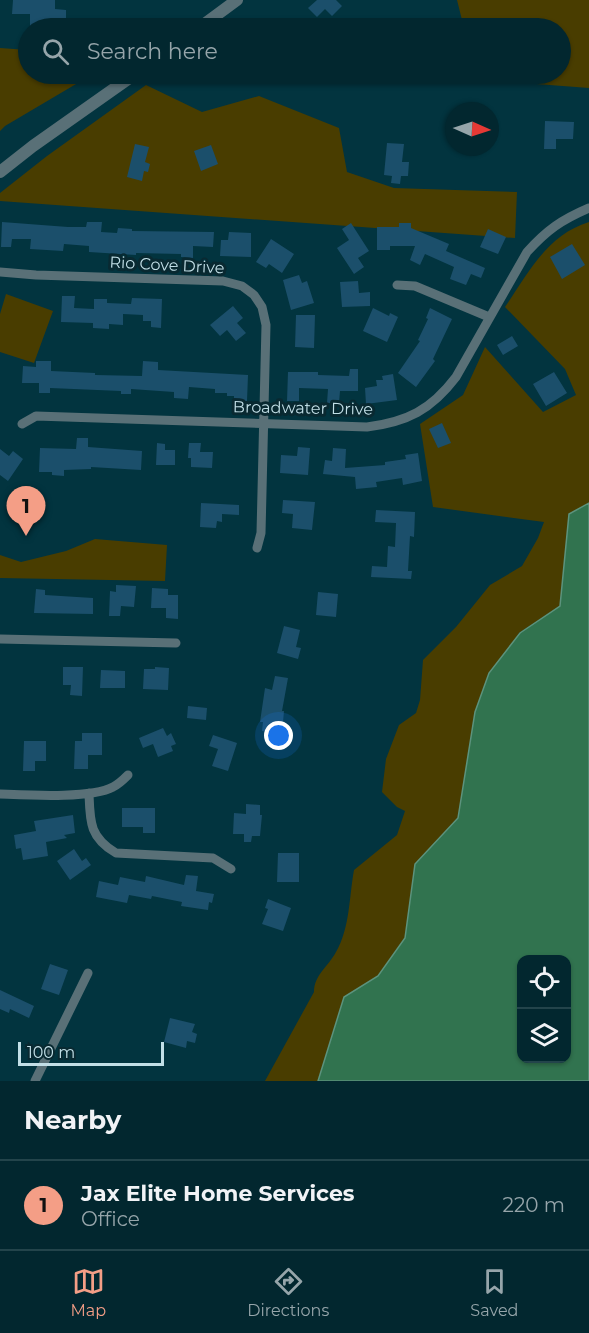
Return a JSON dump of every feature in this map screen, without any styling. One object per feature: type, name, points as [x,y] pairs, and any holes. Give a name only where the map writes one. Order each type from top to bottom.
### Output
[{"type":"street","points":[[213,18],[237,0]]},
{"type":"street","points":[[0,172],[121,84]]},
{"type":"street","name":"Broadwater Drive","points":[[22,424],[36,416],[366,427],[409,418],[443,394],[469,356],[527,252],[564,218],[589,208]]},
{"type":"street","name":"Rio Cove Drive","points":[[0,272],[223,281],[242,286],[254,295],[262,307],[266,325],[261,533],[257,548]]},
{"type":"street","points":[[397,285],[415,286],[489,317]]},
{"type":"street","points":[[0,639],[176,643]]},
{"type":"street","points":[[0,794],[89,793],[112,788],[128,775]]},
{"type":"street","points":[[89,793],[92,827],[96,837],[104,846],[116,853],[213,858],[231,869]]},
{"type":"street","points":[[35,1081],[88,973]]},
{"type":"shaded area","points":[[457,0],[589,0],[589,88],[536,84],[571,84],[571,18],[462,18]]},
{"type":"shaded area","points":[[0,48],[18,49],[18,84],[76,84],[5,126],[0,131]]},
{"type":"shaded area","points":[[146,85],[202,112],[259,96],[339,128],[347,172],[394,188],[517,192],[515,238],[0,201],[0,193]]},
{"type":"shaded area","points":[[589,222],[589,503],[569,514],[560,606],[519,633],[475,712],[458,818],[415,865],[405,938],[378,976],[344,997],[318,1081],[265,1081],[314,992],[316,981],[341,943],[347,923],[354,870],[397,835],[405,811],[397,807],[382,792],[386,759],[399,725],[416,713],[420,700],[423,660],[456,627],[490,585],[522,566],[544,522],[433,507],[420,424],[463,395],[485,347],[543,412],[576,395],[565,369],[505,307],[531,268],[550,245],[574,228]]},
{"type":"shaded area","points":[[6,294],[53,311],[34,363],[0,352],[0,314]]},
{"type":"shaded area","points":[[589,503],[589,1081],[318,1081],[344,997],[378,976],[405,938],[415,864],[458,818],[475,712],[489,673],[520,633],[560,606],[569,514]]},
{"type":"shaded area","points":[[95,539],[167,545],[165,581],[0,578],[0,555],[21,562],[66,551]]},
{"type":"building","points":[[13,0],[55,0],[55,9],[66,10],[66,18],[30,18],[30,14],[12,14]]},
{"type":"building","points":[[317,0],[336,0],[342,6],[332,16],[325,9],[317,17],[308,8]]},
{"type":"building","points":[[545,121],[574,122],[573,139],[556,139],[556,149],[544,149]]},
{"type":"building","points":[[387,143],[404,144],[402,162],[409,162],[408,176],[401,176],[400,184],[391,183],[392,176],[384,175]]},
{"type":"building","points":[[135,144],[149,147],[145,162],[150,164],[148,172],[144,171],[142,181],[127,177]]},
{"type":"building","points":[[211,145],[218,164],[201,171],[194,151]]},
{"type":"building","points":[[2,222],[86,227],[87,222],[102,222],[101,232],[117,233],[118,228],[132,229],[132,231],[214,232],[213,247],[193,246],[193,258],[181,257],[181,254],[136,253],[136,255],[89,252],[89,246],[64,244],[63,251],[30,249],[31,239],[12,239],[11,247],[1,247]]},
{"type":"building","points":[[351,223],[369,251],[358,258],[364,267],[354,274],[337,248],[349,240],[342,229]]},
{"type":"building","points":[[399,223],[411,223],[411,228],[449,244],[446,251],[485,268],[481,278],[471,274],[466,285],[450,279],[454,267],[425,254],[420,265],[410,260],[415,246],[390,246],[390,250],[377,250],[377,227],[399,227]]},
{"type":"building","points":[[488,229],[506,237],[498,254],[480,247]]},
{"type":"building","points":[[229,232],[251,233],[251,257],[220,256],[221,240],[228,240]]},
{"type":"building","points":[[271,239],[294,254],[282,273],[269,264],[266,268],[256,262]]},
{"type":"building","points":[[572,244],[585,265],[562,279],[550,257]]},
{"type":"building","points":[[299,275],[302,283],[307,281],[314,303],[291,310],[283,280]]},
{"type":"building","points":[[358,281],[359,293],[370,292],[370,306],[342,307],[340,282]]},
{"type":"building","points":[[62,296],[75,296],[74,308],[94,309],[94,299],[107,299],[107,303],[131,304],[132,298],[162,299],[161,328],[151,327],[151,321],[143,321],[143,315],[123,314],[123,325],[109,324],[109,329],[93,328],[93,323],[61,322]]},
{"type":"building","points":[[233,306],[243,318],[237,323],[246,333],[236,341],[227,330],[220,336],[210,325]]},
{"type":"building","points":[[373,308],[389,316],[390,313],[398,317],[387,342],[363,331]]},
{"type":"building","points":[[430,308],[452,319],[433,359],[435,361],[416,387],[398,373],[420,341],[418,340],[428,319],[426,318]]},
{"type":"building","points":[[296,315],[315,315],[314,348],[295,347]]},
{"type":"building","points":[[512,336],[518,346],[503,355],[497,345]]},
{"type":"building","points":[[36,361],[51,361],[51,371],[95,373],[95,375],[142,376],[143,361],[158,362],[158,370],[248,375],[247,401],[234,401],[234,396],[227,396],[227,393],[215,393],[215,389],[189,387],[188,399],[174,398],[174,392],[131,389],[131,394],[121,394],[121,391],[50,388],[50,393],[39,393],[39,383],[22,383],[23,366],[36,367]]},
{"type":"building","points":[[350,369],[358,369],[358,391],[340,391],[339,403],[327,403],[328,389],[299,388],[299,401],[287,401],[288,372],[318,372],[318,375],[349,376]]},
{"type":"building","points":[[554,372],[567,393],[546,406],[533,384]]},
{"type":"building","points":[[393,374],[397,400],[366,404],[365,388],[377,386],[376,380],[383,380],[382,376]]},
{"type":"building","points":[[442,423],[451,443],[438,448],[429,429]]},
{"type":"building","points":[[77,438],[88,438],[88,447],[142,451],[141,470],[91,467],[91,469],[64,470],[64,476],[52,475],[52,472],[39,472],[40,448],[76,449]]},
{"type":"building","points":[[157,443],[165,444],[165,450],[175,450],[175,465],[156,465]]},
{"type":"building","points":[[189,443],[201,443],[200,452],[213,452],[212,468],[191,467],[191,458],[188,458]]},
{"type":"building","points":[[298,447],[310,448],[308,475],[280,473],[281,455],[297,456]]},
{"type":"building","points":[[333,448],[346,449],[345,468],[385,465],[385,462],[406,459],[405,455],[418,453],[422,481],[403,485],[402,478],[376,482],[377,487],[356,489],[355,477],[323,474],[325,460],[332,461]]},
{"type":"building","points":[[0,449],[9,456],[13,451],[23,459],[8,481],[0,475]]},
{"type":"building","points":[[283,500],[315,502],[312,530],[292,528],[293,514],[282,513]]},
{"type":"building","points":[[201,503],[239,505],[239,515],[222,514],[222,522],[217,521],[216,528],[200,527]]},
{"type":"building","points":[[376,510],[415,512],[414,537],[410,536],[408,571],[412,571],[411,579],[371,577],[372,566],[387,567],[388,546],[395,547],[396,523],[375,522]]},
{"type":"building","points":[[116,585],[136,586],[134,607],[121,606],[120,616],[109,616],[110,591],[116,592]]},
{"type":"building","points":[[152,588],[168,589],[168,595],[178,595],[178,619],[166,618],[166,608],[151,608]]},
{"type":"building","points":[[36,589],[45,590],[45,595],[93,598],[93,614],[34,613]]},
{"type":"building","points":[[318,592],[338,594],[336,617],[316,615]]},
{"type":"building","points":[[284,626],[300,630],[296,647],[301,648],[298,659],[277,653]]},
{"type":"building","points":[[63,667],[83,667],[82,696],[70,695],[71,685],[63,685]]},
{"type":"building","points":[[155,667],[169,668],[168,690],[143,689],[144,669],[155,669]]},
{"type":"building","points":[[101,670],[125,671],[125,688],[100,688]]},
{"type":"building","points":[[275,676],[288,678],[282,711],[284,711],[282,733],[262,731],[263,722],[260,722],[265,688],[272,690]]},
{"type":"building","points":[[188,706],[207,708],[206,720],[187,718]]},
{"type":"building","points":[[163,728],[167,736],[171,733],[176,744],[171,746],[173,751],[158,757],[153,744],[143,748],[139,738]]},
{"type":"building","points":[[82,733],[102,733],[102,755],[88,755],[88,769],[74,769],[75,741],[82,741]]},
{"type":"building","points":[[213,735],[237,743],[228,771],[212,766],[218,749],[209,746]]},
{"type":"building","points":[[24,741],[46,741],[46,761],[35,761],[35,771],[23,771]]},
{"type":"building","points":[[246,804],[260,805],[260,815],[262,815],[260,836],[252,836],[251,842],[244,842],[244,834],[233,834],[234,813],[246,814]]},
{"type":"building","points":[[122,808],[155,808],[155,833],[143,833],[143,827],[122,827]]},
{"type":"building","points":[[73,815],[75,833],[64,835],[67,838],[46,842],[48,856],[23,860],[21,848],[16,849],[14,835],[36,831],[34,821]]},
{"type":"building","points":[[74,849],[82,861],[86,858],[91,865],[70,880],[57,861]]},
{"type":"building","points":[[278,853],[299,853],[299,882],[277,882]]},
{"type":"building","points":[[186,875],[198,876],[196,891],[214,894],[212,903],[209,902],[208,910],[181,906],[182,902],[152,896],[151,899],[129,895],[127,903],[96,897],[99,881],[118,885],[120,877],[145,882],[146,876],[184,885]]},
{"type":"building","points":[[268,899],[291,908],[283,931],[262,924],[268,909],[265,908]]},
{"type":"building","points":[[50,964],[68,970],[59,995],[41,989]]},
{"type":"building","points":[[0,990],[34,1006],[29,1018],[10,1009],[9,1013],[0,1009]]},
{"type":"building","points":[[170,1018],[195,1024],[192,1032],[197,1034],[195,1043],[187,1041],[186,1048],[164,1042]]},
{"type":"place","name":"Jax Elite Home Services","points":[[26,536]]}]
